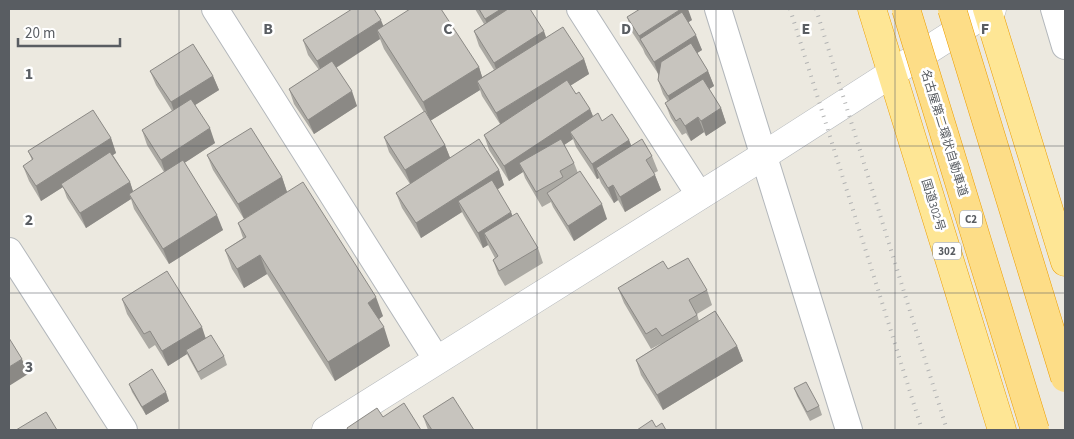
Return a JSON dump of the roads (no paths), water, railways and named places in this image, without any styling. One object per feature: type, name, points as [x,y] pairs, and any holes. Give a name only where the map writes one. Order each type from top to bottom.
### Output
[{"type":"highway","name":"国道302号","points":[[872,9],[1002,430]]},
{"type":"highway","name":"名古屋第二環状自動車道","points":[[906,9],[1035,430]]},
{"type":"highway","points":[[952,9],[1065,378]]},
{"type":"highway","points":[[989,10],[1055,200],[1065,262]]},
{"type":"street","points":[[215,9],[437,360]]},
{"type":"street","points":[[580,9],[700,196]]},
{"type":"street","points":[[718,9],[849,430]]},
{"type":"street","points":[[1054,9],[1065,46]]},
{"type":"street","points":[[326,430],[700,196],[989,10]]},
{"type":"street","points":[[9,251],[124,430]]},
{"type":"railway","points":[[790,9],[922,430]]},
{"type":"railway","points":[[816,9],[947,430]]}]
